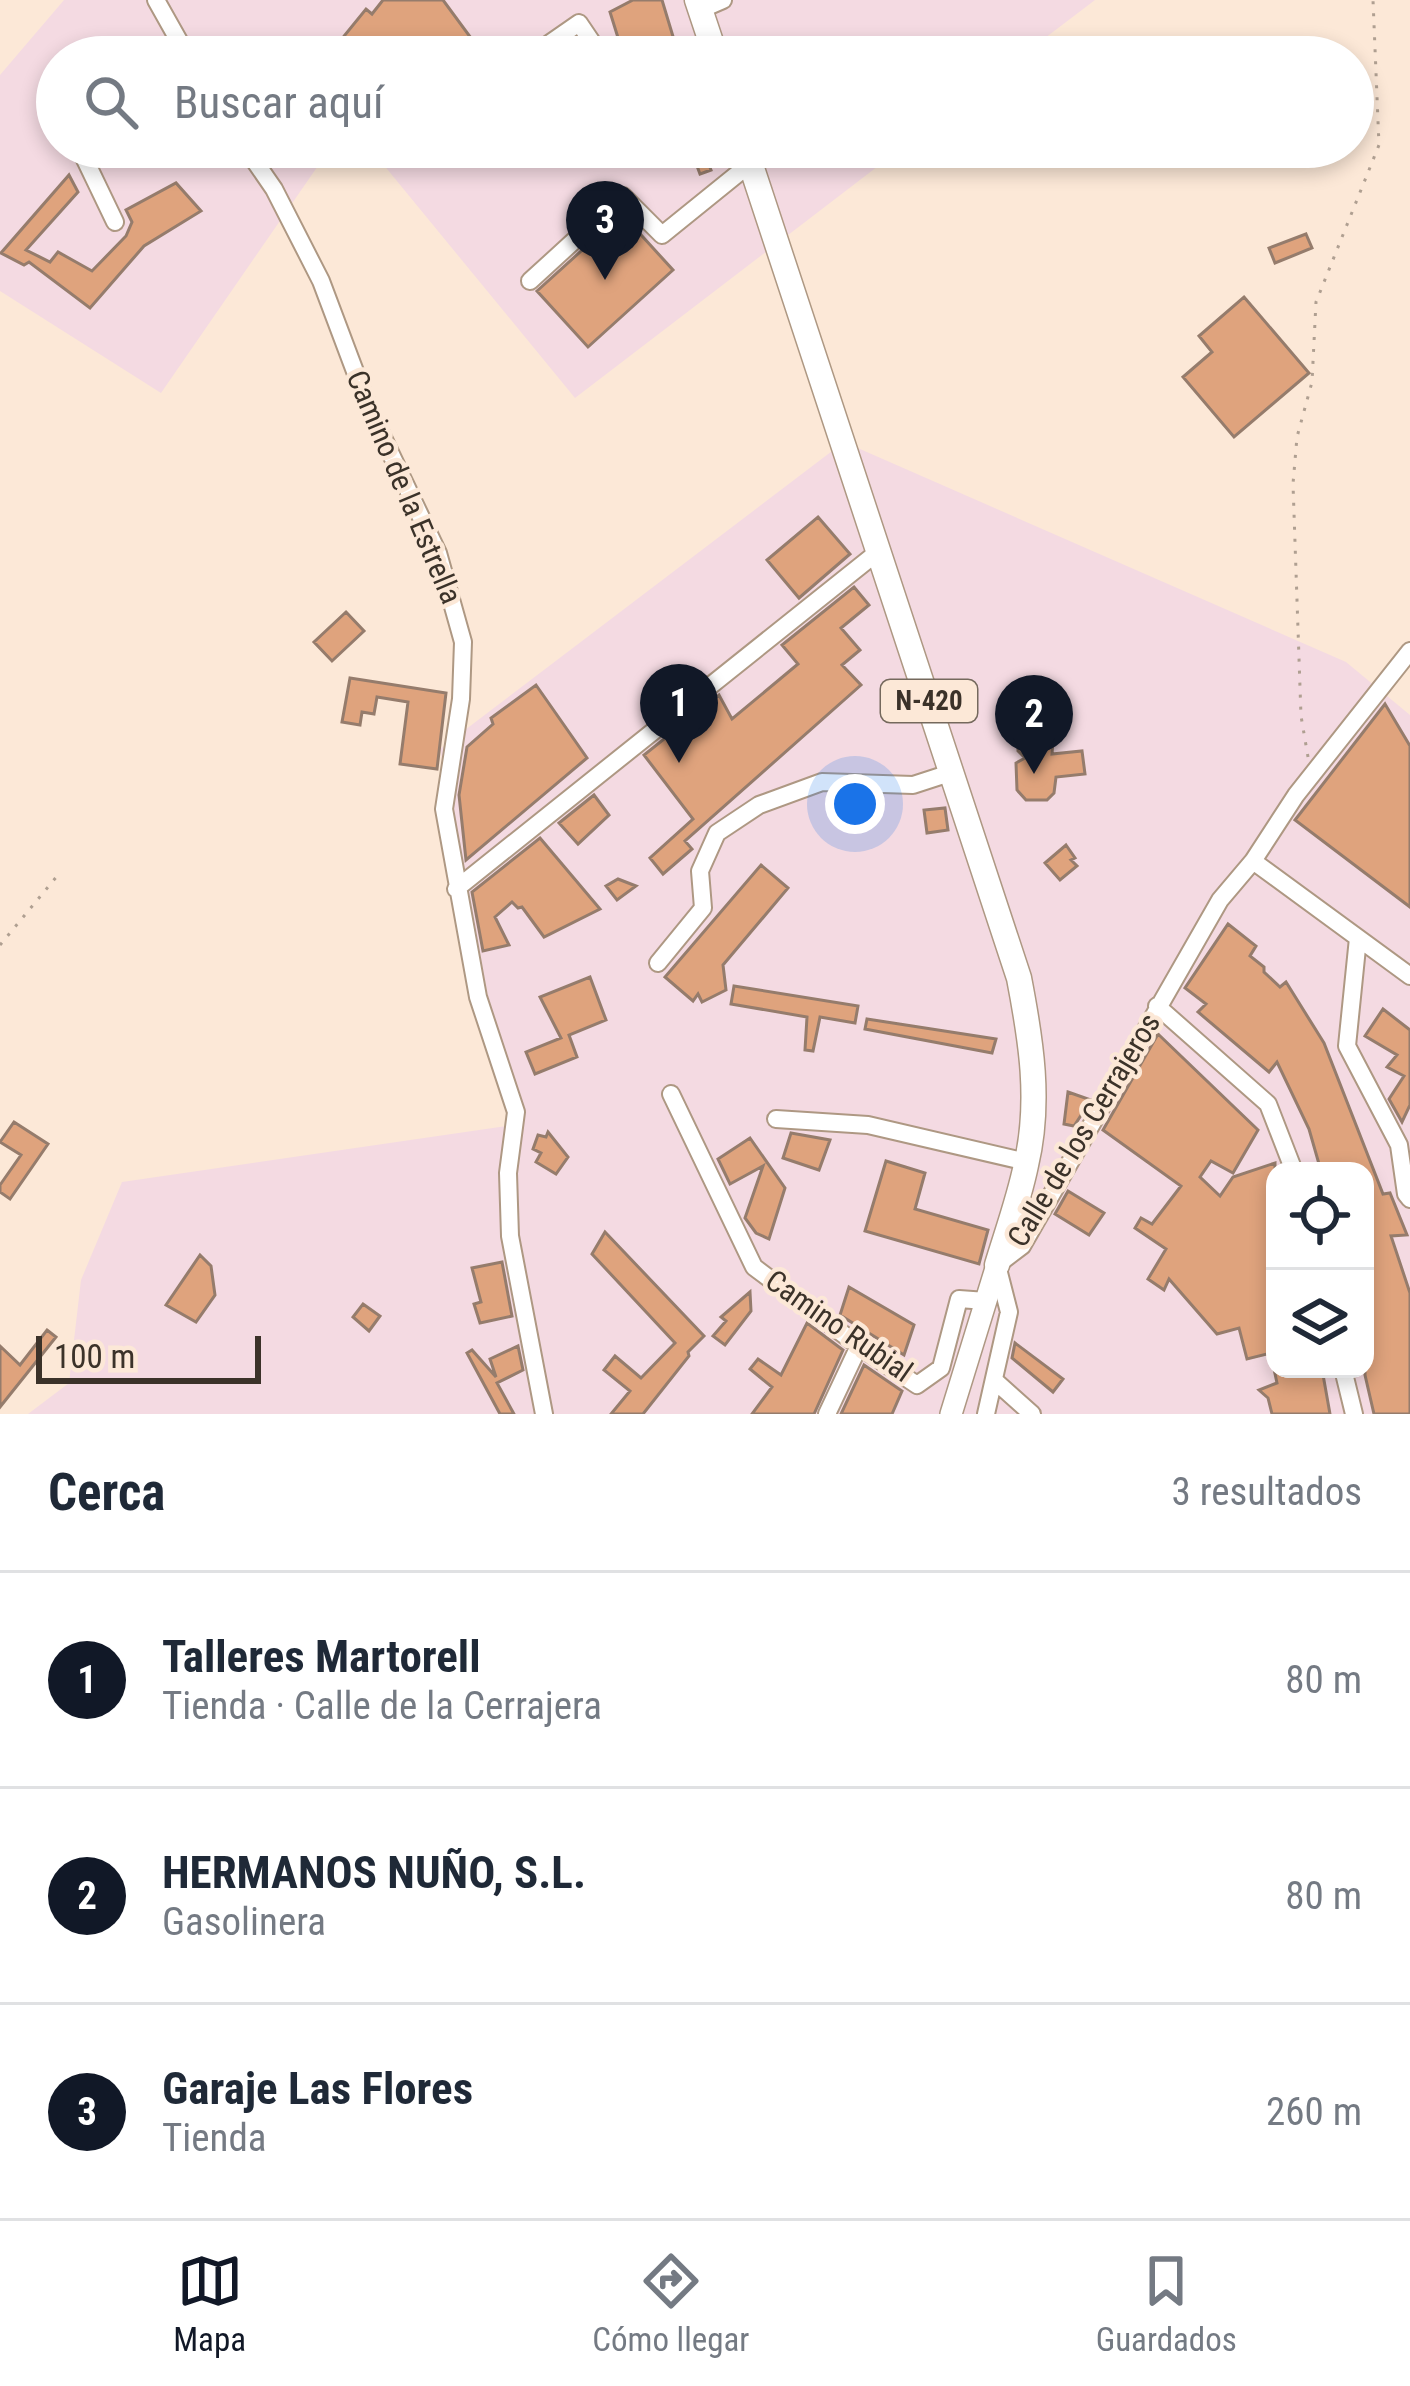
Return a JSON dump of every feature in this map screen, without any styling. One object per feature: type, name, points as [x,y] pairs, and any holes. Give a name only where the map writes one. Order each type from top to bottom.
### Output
[{"type":"highway","points":[[707,4],[712,36]]},
{"type":"highway","name":"N-420","points":[[752,168],[1019,978],[1032,1042],[1034,1096],[1027,1162],[997,1265]]},
{"type":"main road","name":"Calle de los Cerrajeros","points":[[951,1414],[997,1265]]},
{"type":"street","points":[[156,0],[176,36]]},
{"type":"street","points":[[560,36],[579,23],[588,36]]},
{"type":"street","points":[[90,168],[116,222]]},
{"type":"street","name":"Camino de la Estrella","points":[[260,168],[321,281],[368,406],[450,588],[464,642],[444,809],[478,997],[516,1112],[508,1172],[510,1236],[544,1414]]},
{"type":"street","points":[[530,280],[623,196],[662,235],[734,168]]},
{"type":"street","points":[[456,889],[880,551]]},
{"type":"street","name":"Calle de los Cerrajeros","points":[[997,1265],[1022,1246],[1220,900],[1410,651]]},
{"type":"street","points":[[658,963],[703,908],[700,872],[717,833],[759,805],[822,782],[913,785],[952,772]]},
{"type":"street","points":[[1253,861],[1410,976]]},
{"type":"street","points":[[1358,938],[1347,1046],[1399,1145],[1410,1199]]},
{"type":"street","points":[[1156,1006],[1268,1104],[1291,1162]]},
{"type":"street","name":"Camino Rubial","points":[[670,1094],[754,1267],[917,1384],[941,1368],[959,1299],[986,1301]]},
{"type":"street","points":[[776,1119],[868,1126],[1027,1162]]},
{"type":"street","points":[[986,1414],[1009,1312],[997,1265]]},
{"type":"street","points":[[827,1414],[859,1346]]},
{"type":"street","points":[[1345,1378],[1354,1414]]},
{"type":"street","points":[[994,1380],[1033,1414]]},
{"type":"path","points":[[1373,0],[1379,145],[1374,157]]},
{"type":"path","points":[[1311,776],[1301,716],[1293,484],[1297,437],[1312,382],[1316,302],[1370,168]]},
{"type":"path","points":[[0,945],[58,875]]},
{"type":"shaded area","points":[[64,0],[1095,0],[1048,36],[36,36],[36,168],[316,168],[161,393],[0,291],[0,75]]},
{"type":"shaded area","points":[[386,168],[876,168],[575,398]]},
{"type":"shaded area","points":[[844,442],[1346,662],[1410,715],[1410,1414],[28,1414],[69,1383],[81,1280],[122,1182],[513,1125],[440,749]]},
{"type":"building","points":[[383,0],[443,0],[470,36],[344,36],[366,9],[372,14]]},
{"type":"building","points":[[633,0],[662,0],[673,36],[617,36],[610,12]]},
{"type":"building","points":[[69,175],[78,192],[26,250],[50,262],[58,252],[92,271],[126,236],[132,222],[126,210],[176,183],[201,211],[144,246],[90,308],[29,262],[24,265],[1,253]]},
{"type":"building","points":[[622,214],[673,270],[588,347],[537,291]]},
{"type":"building","points":[[1306,234],[1312,248],[1275,263],[1269,248]]},
{"type":"building","points":[[1244,297],[1309,373],[1234,437],[1183,377],[1212,352],[1199,336]]},
{"type":"building","points":[[818,517],[850,554],[799,598],[767,560]]},
{"type":"building","points":[[854,587],[869,605],[841,628],[860,650],[842,665],[861,685],[685,841],[692,849],[663,874],[650,858],[693,819],[644,755],[719,695],[732,719],[798,664],[782,645]]},
{"type":"building","points":[[346,612],[364,631],[332,661],[314,642]]},
{"type":"building","points":[[350,678],[446,693],[437,769],[400,764],[408,702],[377,697],[374,714],[362,712],[360,725],[342,722]]},
{"type":"building","points":[[536,685],[587,758],[466,860],[459,795],[467,747],[493,724],[491,718]]},
{"type":"building","points":[[1018,695],[1056,699],[1052,754],[1082,751],[1085,774],[1056,777],[1054,793],[1047,800],[1026,800],[1017,790],[1016,763],[1025,758],[1018,751]]},
{"type":"building","points":[[1385,704],[1410,746],[1410,907],[1295,820]]},
{"type":"building","points":[[594,795],[609,815],[578,844],[559,823]]},
{"type":"building","points":[[945,808],[948,830],[927,833],[924,810]]},
{"type":"building","points":[[540,838],[600,909],[544,937],[522,907],[512,902],[495,917],[509,945],[483,951],[472,892]]},
{"type":"building","points":[[1066,845],[1077,866],[1060,880],[1045,863]]},
{"type":"building","points":[[761,865],[788,888],[723,965],[726,990],[702,1002],[698,994],[693,1001],[665,977]]},
{"type":"building","points":[[618,879],[636,886],[617,900],[606,886]]},
{"type":"building","points":[[1228,924],[1256,946],[1250,956],[1280,987],[1286,982],[1324,1043],[1370,1162],[1318,1162],[1309,1129],[1277,1062],[1269,1072],[1198,1012],[1206,1004],[1185,988]]},
{"type":"building","points":[[590,977],[606,1020],[569,1035],[577,1057],[535,1074],[526,1052],[561,1038],[540,997]]},
{"type":"building","points":[[734,986],[858,1006],[855,1023],[820,1017],[813,1051],[805,1050],[807,1017],[731,1004]]},
{"type":"building","points":[[1383,1009],[1410,1030],[1410,1105],[1402,1122],[1389,1099],[1404,1076],[1387,1067],[1397,1055],[1365,1036]]},
{"type":"building","points":[[867,1019],[996,1039],[992,1053],[865,1029]]},
{"type":"building","points":[[1158,1034],[1258,1130],[1233,1173],[1211,1161],[1200,1177],[1220,1196],[1233,1177],[1266,1166],[1266,1354],[1247,1359],[1239,1328],[1217,1334],[1169,1279],[1164,1290],[1148,1279],[1166,1249],[1135,1228],[1141,1218],[1152,1224],[1181,1186],[1103,1130]]},
{"type":"building","points":[[1068,1092],[1091,1100],[1074,1126],[1064,1124]]},
{"type":"building","points":[[14,1122],[48,1144],[10,1199],[0,1192],[0,1185],[21,1155],[0,1142]]},
{"type":"building","points":[[548,1132],[568,1157],[556,1174],[536,1162],[541,1153],[533,1149],[538,1135],[546,1137]]},
{"type":"building","points":[[791,1133],[830,1140],[819,1170],[783,1158]]},
{"type":"building","points":[[750,1138],[785,1188],[769,1239],[756,1233],[745,1218],[763,1166],[730,1184],[718,1159]]},
{"type":"building","points":[[886,1161],[925,1173],[915,1209],[988,1230],[979,1264],[865,1231]]},
{"type":"building","points":[[1374,1171],[1383,1194],[1390,1193],[1407,1235],[1391,1236],[1410,1293],[1410,1414],[1374,1414],[1366,1378],[1374,1378]]},
{"type":"building","points":[[1068,1191],[1104,1213],[1089,1235],[1055,1214]]},
{"type":"building","points":[[605,1232],[704,1336],[643,1414],[611,1414],[630,1391],[604,1370],[615,1356],[641,1378],[675,1343],[592,1254]]},
{"type":"building","points":[[200,1255],[211,1266],[215,1295],[196,1322],[166,1305]]},
{"type":"building","points":[[502,1262],[512,1316],[480,1323],[474,1304],[481,1302],[472,1268]]},
{"type":"building","points":[[849,1287],[914,1325],[904,1355],[840,1315]]},
{"type":"building","points":[[750,1292],[751,1311],[725,1345],[713,1336],[726,1321],[721,1317]]},
{"type":"building","points":[[363,1304],[380,1316],[369,1331],[353,1317]]},
{"type":"building","points":[[807,1323],[843,1350],[814,1414],[752,1414],[772,1387],[750,1369],[758,1359],[781,1375]]},
{"type":"building","points":[[47,1330],[56,1337],[0,1407],[0,1346],[20,1365]]},
{"type":"building","points":[[1015,1343],[1063,1379],[1053,1392],[1012,1358]]},
{"type":"building","points":[[518,1346],[523,1370],[497,1383],[514,1414],[500,1414],[467,1353],[472,1350],[496,1377],[490,1359]]},
{"type":"building","points":[[864,1365],[902,1391],[892,1414],[841,1414]]},
{"type":"building","points":[[1276,1378],[1324,1378],[1330,1414],[1272,1414],[1268,1398],[1259,1390],[1277,1383]]},
{"type":"place","name":"Garaje Las Flores","points":[[605,280]]},
{"type":"place","name":"Talleres Martorell","points":[[679,763]]},
{"type":"place","name":"HERMANOS NUÑO, S.L.","points":[[1034,774]]}]
